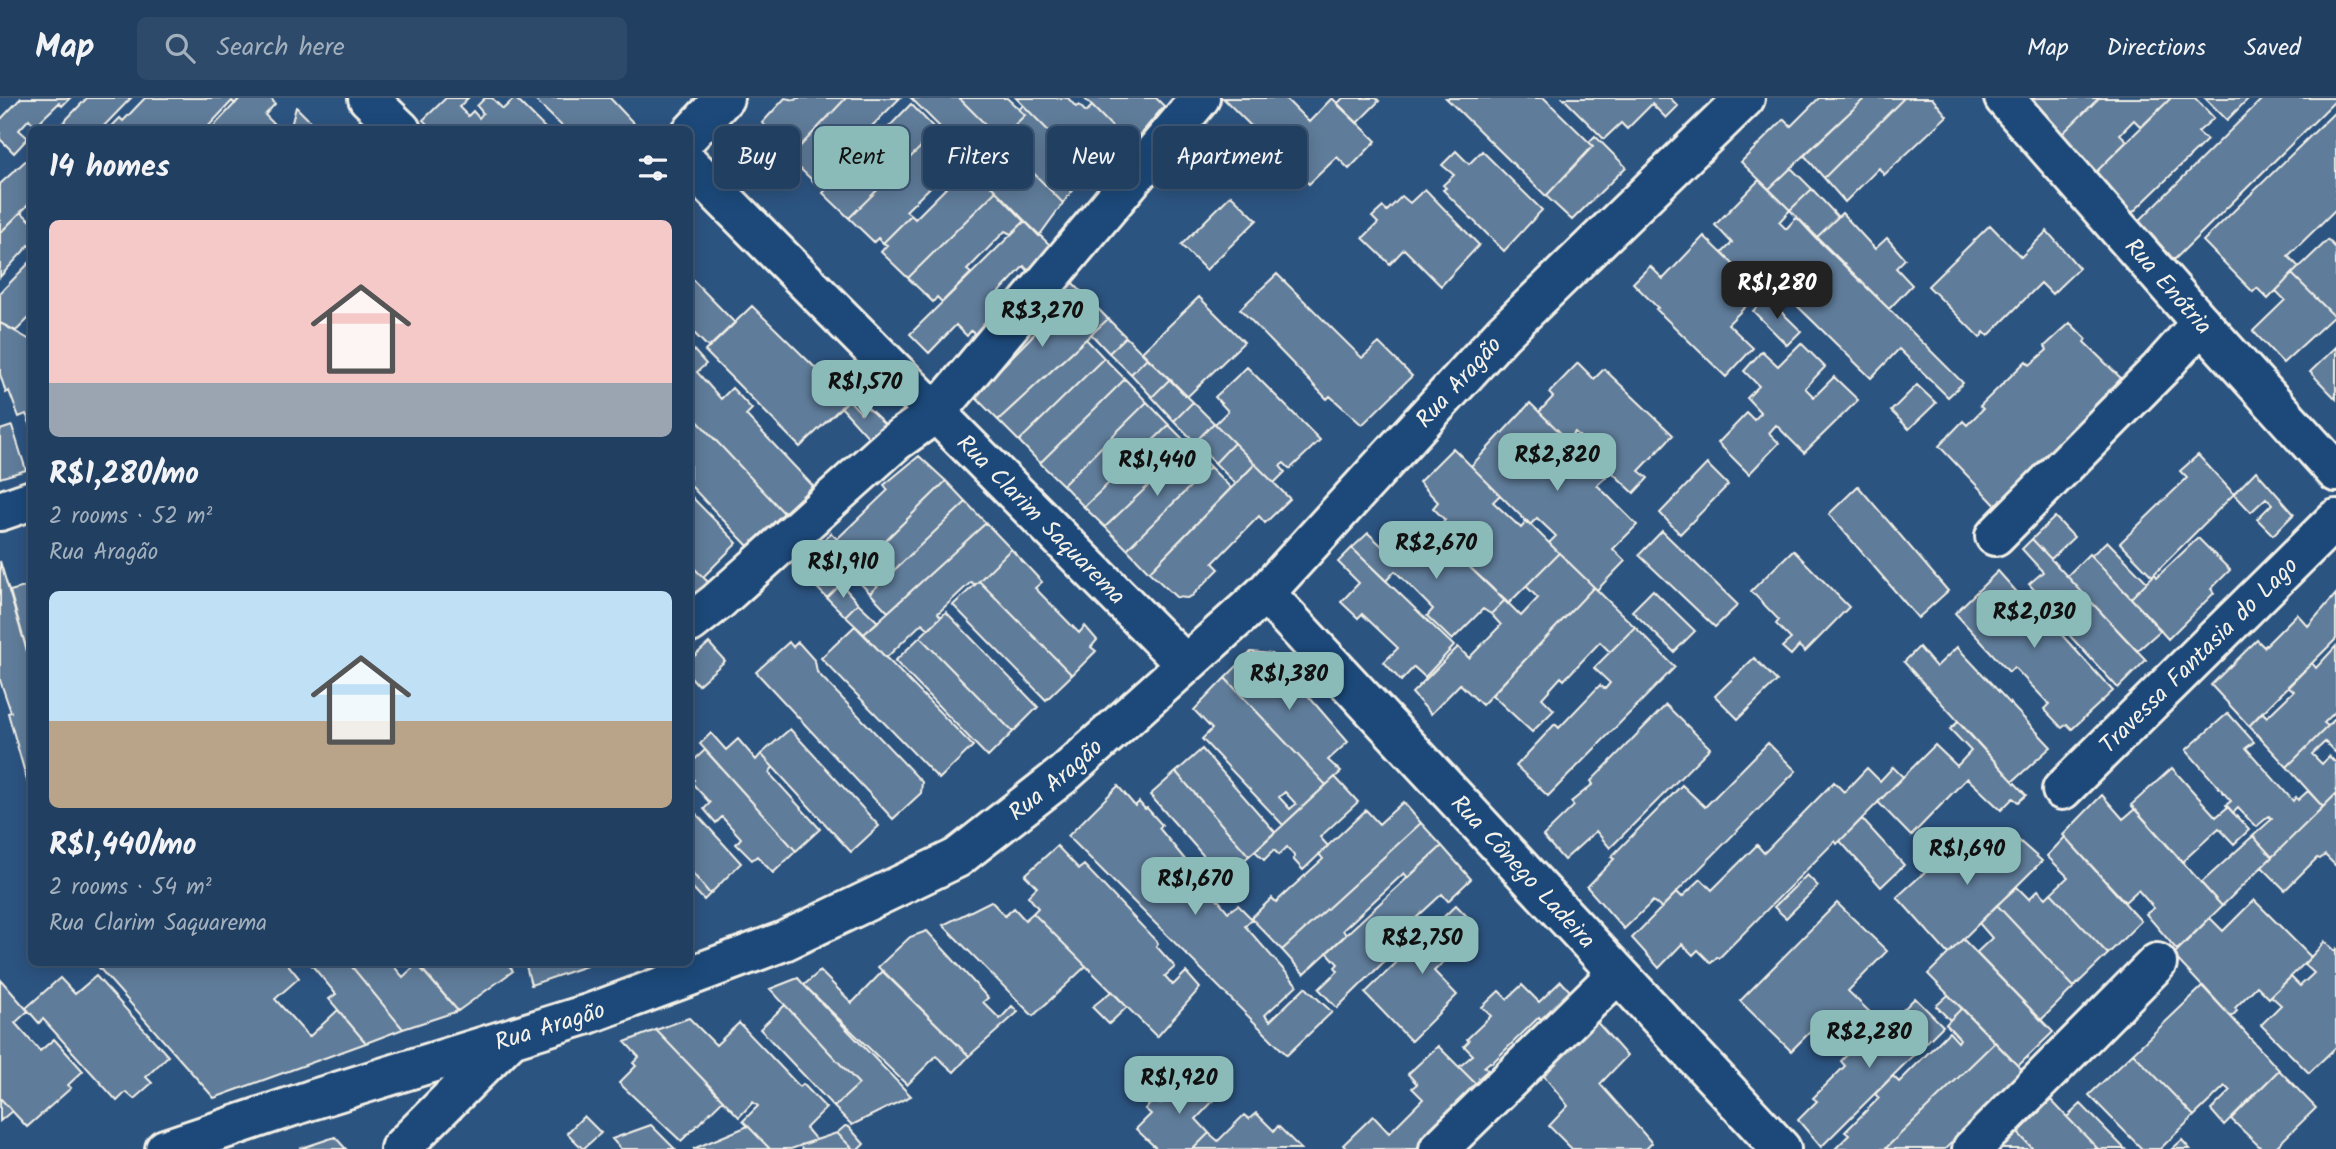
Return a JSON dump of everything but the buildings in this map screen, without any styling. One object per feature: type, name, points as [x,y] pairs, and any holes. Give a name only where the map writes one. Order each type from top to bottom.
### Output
[{"type":"street","points":[[368,98],[397,126]]},
{"type":"street","points":[[693,131],[724,98]]},
{"type":"street","points":[[693,621],[895,442],[936,413],[1200,98]]},
{"type":"street","name":"Rua Aragão","points":[[165,1149],[589,1014],[784,941],[957,859],[1063,775],[1265,593],[1503,333],[1745,98]]},
{"type":"street","name":"Rua Enótria","points":[[2004,98],[2336,472]]},
{"type":"street","name":"Rua Clarim Saquarema","points":[[693,169],[1185,664]]},
{"type":"street","points":[[1995,536],[2160,369],[2201,323]]},
{"type":"street","points":[[0,512],[28,502]]},
{"type":"street","name":"Travessa Fantasia do Lago","points":[[2062,790],[2336,519]]},
{"type":"street","name":"Rua Cônego Ladeira","points":[[1265,593],[1781,1149]]},
{"type":"street","points":[[1972,1149],[2157,963]]},
{"type":"street","points":[[1439,1149],[1617,974]]},
{"type":"street","points":[[400,1149],[511,1038]]}]
